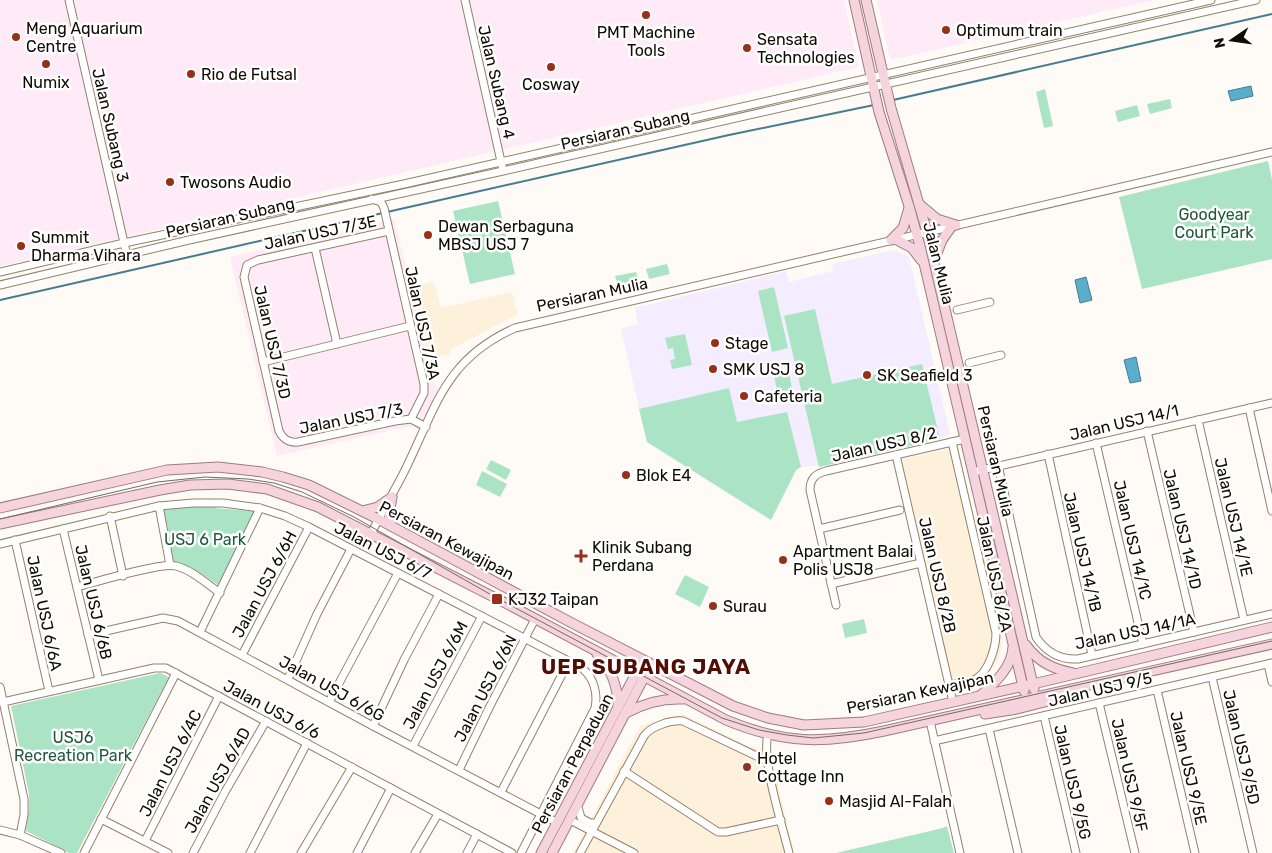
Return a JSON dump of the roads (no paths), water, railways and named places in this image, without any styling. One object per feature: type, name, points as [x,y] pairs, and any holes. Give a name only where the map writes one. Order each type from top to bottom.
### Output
[{"type":"main road","name":"Jalan Mulia","points":[[854,0],[879,112],[914,205],[917,234],[965,440]]},
{"type":"main road","points":[[866,0],[886,88]]},
{"type":"main road","name":"Persiaran Mulia","points":[[886,88],[914,205],[927,232],[1036,697]]},
{"type":"main road","points":[[925,267],[912,248],[902,242],[893,240],[903,228],[914,205],[937,219],[954,226],[942,240],[934,262]]},
{"type":"main road","name":"Persiaran Mulia","points":[[965,440],[1026,699]]},
{"type":"main road","name":"Persiaran Kewajipan","points":[[0,508],[167,470],[218,467],[262,472],[283,477],[309,485],[378,519],[732,706],[768,718],[804,725],[864,722],[1272,627]]},
{"type":"main road","name":"Persiaran Kewajipan","points":[[0,524],[173,487],[228,484],[267,489],[318,507],[726,720],[768,734],[800,740],[830,740],[854,737],[1272,644]]},
{"type":"main road","points":[[362,511],[378,507],[392,497]]},
{"type":"main road","points":[[391,526],[389,515],[392,497]]},
{"type":"main road","points":[[1023,641],[1039,660],[1057,670],[1076,674]]},
{"type":"main road","points":[[981,696],[995,683],[1006,668],[1013,652],[1013,642]]},
{"type":"main road","points":[[594,651],[609,669],[614,679],[622,711],[672,698],[688,700]]},
{"type":"main road","name":"Persiaran Perpaduan","points":[[552,853],[578,807],[622,711],[647,662]]},
{"type":"main road","name":"Persiaran Kewajipan","points":[[942,718],[982,715],[1017,709],[1099,688],[1132,676]]},
{"type":"main road","name":"Persiaran Perpaduan","points":[[541,853],[556,822],[622,711]]},
{"type":"street","name":"Jalan Subang 3","points":[[70,0],[126,256]]},
{"type":"street","name":"Jalan Subang 4","points":[[464,0],[503,171]]},
{"type":"street","name":"Persiaran Subang","points":[[0,285],[873,86],[883,74],[1212,0]]},
{"type":"street","name":"Persiaran Subang","points":[[0,272],[501,162],[873,86],[886,88],[1254,0]]},
{"type":"street","name":"Persiaran Mulia","points":[[371,534],[392,497],[435,405],[453,374],[464,362],[490,341],[515,328],[1272,152]]},
{"type":"street","points":[[384,208],[388,198],[398,194]]},
{"type":"street","points":[[372,199],[381,202],[384,208]]},
{"type":"street","name":"Jalan USJ 7/3A","points":[[384,208],[424,384],[424,393],[412,419]]},
{"type":"street","name":"Jalan USJ 7/3E","points":[[258,260],[389,231]]},
{"type":"street","points":[[315,248],[337,344]]},
{"type":"street","name":"Jalan USJ 7/3D","points":[[258,260],[247,265],[244,277],[279,431],[282,437]]},
{"type":"street","points":[[957,310],[990,302]]},
{"type":"street","points":[[263,362],[410,326]]},
{"type":"street","points":[[969,363],[1001,355]]},
{"type":"street","name":"Jalan USJ 14/1","points":[[973,472],[982,468],[1272,403]]},
{"type":"street","points":[[1249,408],[1272,511]]},
{"type":"street","name":"Jalan USJ 7/3","points":[[282,437],[291,443],[356,428],[412,419],[426,427]]},
{"type":"street","name":"Jalan USJ 14/1E","points":[[1198,420],[1244,620]]},
{"type":"street","name":"Jalan USJ 14/1D","points":[[1147,431],[1194,632]]},
{"type":"street","name":"Jalan USJ 8/2","points":[[819,529],[810,490],[812,479],[816,475],[826,471],[965,440]]},
{"type":"street","name":"Jalan USJ 8/2A","points":[[949,685],[975,679],[982,674],[994,652],[996,633],[952,442]]},
{"type":"street","name":"Jalan USJ 14/1C","points":[[1096,443],[1143,644]]},
{"type":"street","name":"Jalan USJ 14/1B","points":[[1048,454],[1092,656]]},
{"type":"street","name":"Jalan USJ 8/2B","points":[[896,455],[953,702]]},
{"type":"street","name":"Jalan USJ 14/1A","points":[[998,465],[1036,637],[1039,643],[1059,658],[1078,659],[1272,614]]},
{"type":"street","name":"Jalan USJ 6/7","points":[[0,544],[110,516],[159,506],[207,502],[260,508],[310,527],[582,668],[591,678],[596,694],[595,708],[521,853]]},
{"type":"street","points":[[159,506],[170,565]]},
{"type":"street","points":[[200,632],[260,508]]},
{"type":"street","points":[[836,605],[819,529],[900,510]]},
{"type":"street","points":[[110,516],[123,576]]},
{"type":"street","name":"Jalan USJ 6/6H","points":[[242,654],[310,527]]},
{"type":"street","name":"Jalan USJ 6/6B","points":[[63,529],[98,680]]},
{"type":"street","name":"Jalan USJ 6/6A","points":[[15,540],[49,691]]},
{"type":"street","points":[[288,679],[318,614],[352,549]]},
{"type":"street","points":[[831,584],[921,563]]},
{"type":"street","points":[[77,587],[170,565],[187,571],[220,593]]},
{"type":"street","points":[[329,702],[398,573]]},
{"type":"street","points":[[373,726],[404,660],[439,594]]},
{"type":"street","name":"Jalan USJ 6/6M","points":[[413,746],[482,616]]},
{"type":"street","name":"Jalan USJ 6/6G","points":[[88,635],[163,618],[178,621],[556,822]]},
{"type":"street","name":"Jalan USJ 6/6N","points":[[460,770],[490,706],[535,619]]},
{"type":"street","points":[[500,792],[568,661]]},
{"type":"street","points":[[1270,664],[1272,682]]},
{"type":"street","name":"Jalan USJ 9/5","points":[[934,742],[1270,664]]},
{"type":"street","name":"Jalan USJ 6/6","points":[[3,702],[160,667],[176,673],[512,853]]},
{"type":"street","points":[[84,853],[176,673]]},
{"type":"street","name":"Jalan USJ 9/5D","points":[[1212,677],[1253,853]]},
{"type":"street","points":[[0,687],[4,724],[24,799],[24,814],[20,835]]},
{"type":"street","name":"Jalan USJ 9/5E","points":[[1157,690],[1195,853]]},
{"type":"street","name":"Jalan USJ 6/4C","points":[[145,841],[219,696]]},
{"type":"street","name":"Jalan USJ 9/5F","points":[[1099,703],[1135,853]]},
{"type":"street","name":"Jalan USJ 9/5G","points":[[1044,716],[1076,853]]},
{"type":"street","name":"Jalan USJ 6/4D","points":[[193,853],[225,792],[266,721]]},
{"type":"street","points":[[580,853],[648,730],[679,721],[767,761]]},
{"type":"street","points":[[930,721],[960,853]]},
{"type":"street","points":[[989,730],[1018,853]]},
{"type":"street","points":[[768,734],[766,743],[767,761],[789,853]]},
{"type":"street","points":[[250,853],[307,743]]},
{"type":"street","points":[[301,853],[352,767]]},
{"type":"street","points":[[624,771],[718,832],[781,820]]},
{"type":"street","points":[[357,853],[392,788]]},
{"type":"street","points":[[578,807],[581,818],[590,823],[596,823]]},
{"type":"street","points":[[415,853],[438,814]]},
{"type":"street","points":[[101,819],[168,853]]},
{"type":"street","points":[[570,820],[634,853]]},
{"type":"street","points":[[0,830],[20,835],[60,853]]},
{"type":"street","points":[[468,853],[477,834]]},
{"type":"water","points":[[1251,86],[1253,96],[1231,101],[1228,91]]},
{"type":"water","points":[[1086,277],[1092,300],[1080,303],[1075,280]]},
{"type":"water","points":[[1136,357],[1141,381],[1130,383],[1124,360]]},
{"type":"waterway","points":[[893,100],[1272,14]]},
{"type":"waterway","points":[[387,212],[729,135],[874,105]]},
{"type":"waterway","points":[[0,300],[383,213]]},
{"type":"tram line","points":[[0,519],[157,482],[205,477],[248,479],[274,483],[302,492],[354,517],[495,597],[722,718],[759,730],[813,738],[864,733],[1272,641]]},
{"type":"place","name":"PMT Machine Tools","points":[[646,15]]},
{"type":"place","name":"Optimum train","points":[[946,30]]},
{"type":"place","name":"Meng Aquarium Centre","points":[[16,37]]},
{"type":"place","name":"Sensata Technologies","points":[[747,48]]},
{"type":"place","name":"Numix","points":[[46,64]]},
{"type":"place","name":"Cosway","points":[[551,67]]},
{"type":"place","name":"Rio de Futsal","points":[[191,74]]},
{"type":"place","name":"Twosons Audio","points":[[170,182]]},
{"type":"place","name":"Dewan Serbaguna MBSJ USJ 7","points":[[428,235]]},
{"type":"place","name":"Summit Dharma Vihara","points":[[21,246]]},
{"type":"place","name":"Stage","points":[[715,343]]},
{"type":"place","name":"SMK USJ 8","points":[[713,369]]},
{"type":"place","name":"SK Seafield 3","points":[[867,375]]},
{"type":"place","name":"Cafeteria","points":[[744,396]]},
{"type":"place","name":"Blok E4","points":[[626,475]]},
{"type":"place","name":"Klinik Subang Perdana","points":[[581,556]]},
{"type":"place","name":"Apartment Balai Polis USJ8","points":[[783,560]]},
{"type":"place","name":"KJ32 Taipan","points":[[497,599]]},
{"type":"place","name":"Surau","points":[[713,606]]},
{"type":"place","name":"Hotel Cottage Inn","points":[[747,767]]},
{"type":"place","name":"Masjid Al-Falah","points":[[829,801]]},
{"type":"district","name":"UEP SUBANG JAYA","points":[[646,667]]},
{"type":"park label","name":"Goodyear Court Park","points":[[1214,223]]},
{"type":"park label","name":"USJ 6 Park","points":[[205,539]]},
{"type":"park label","name":"USJ6 Recreation Park","points":[[73,746]]}]
